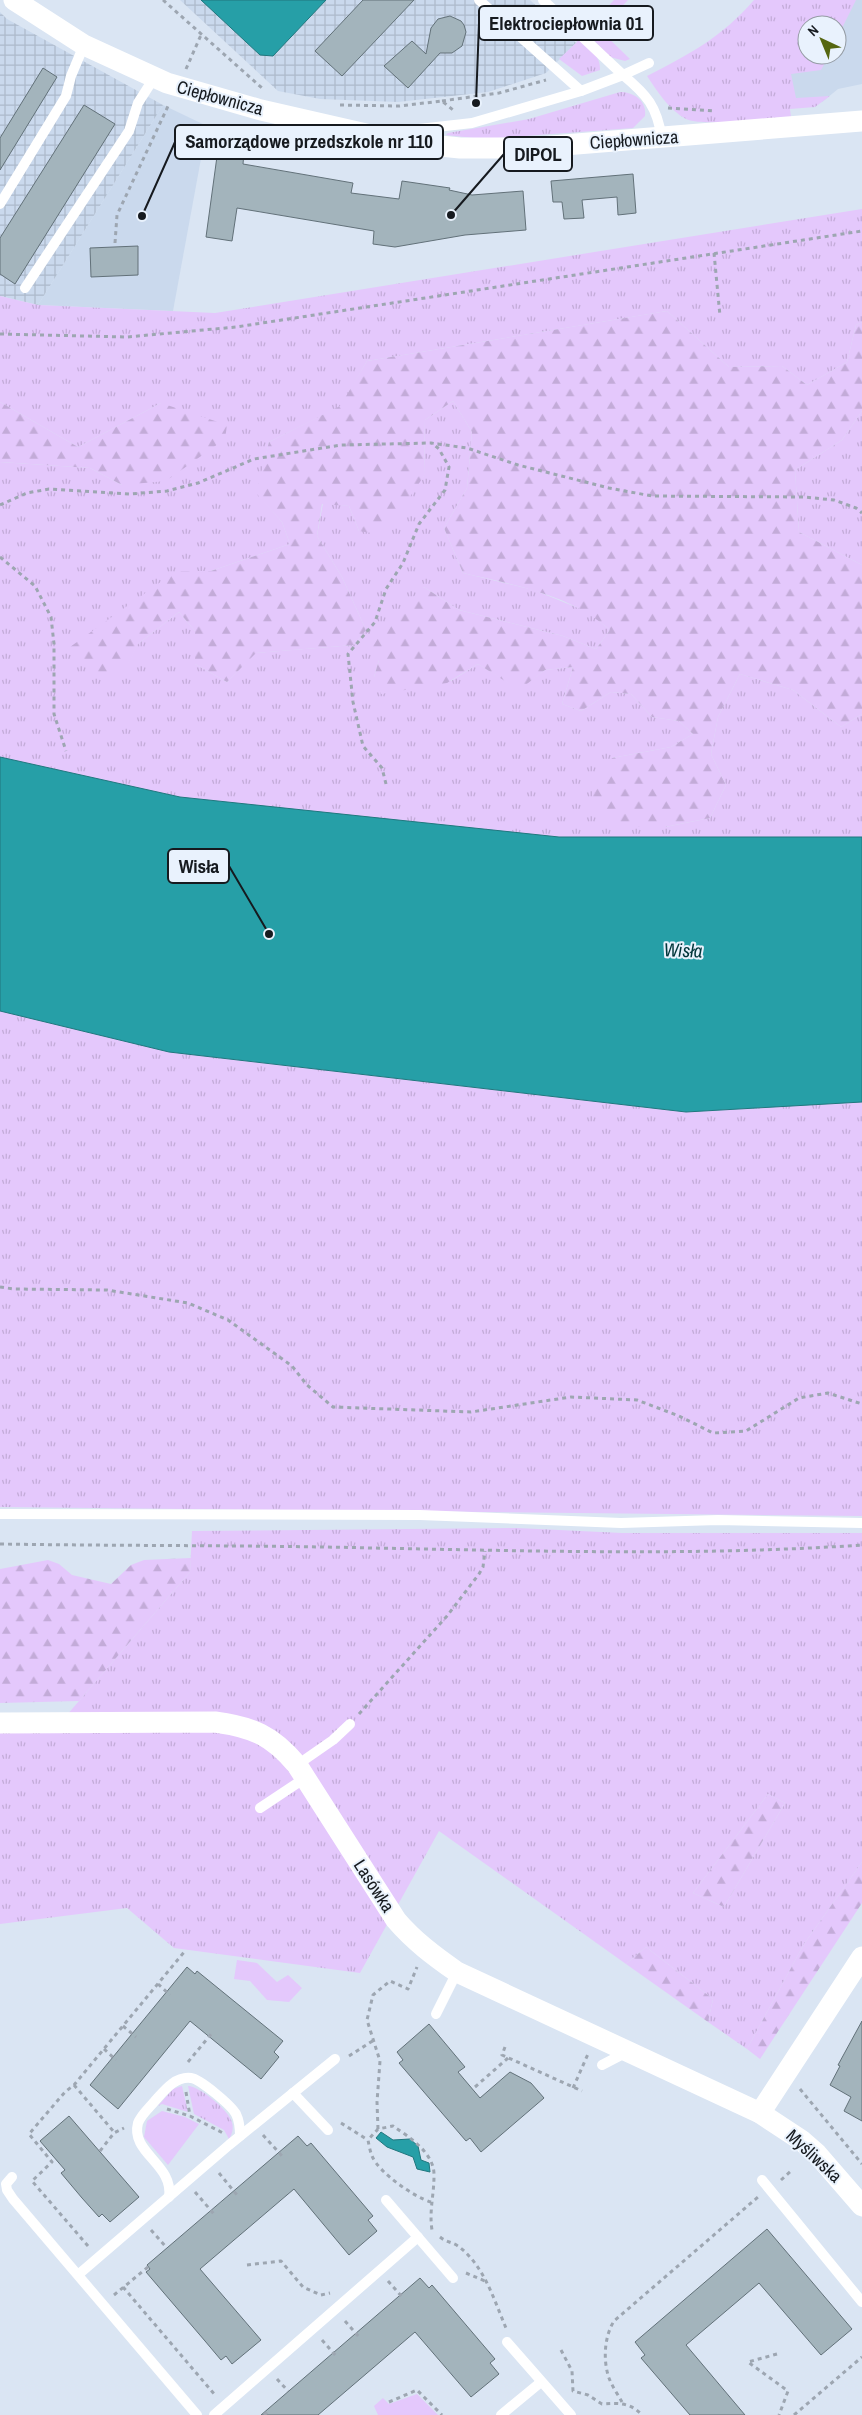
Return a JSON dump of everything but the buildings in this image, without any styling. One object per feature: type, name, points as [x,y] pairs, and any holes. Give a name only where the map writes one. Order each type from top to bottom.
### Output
[{"type":"street","name":"Ciepłownicza","points":[[14,0],[84,45],[177,87],[261,110],[401,142],[460,148],[526,148],[662,139],[862,121]]},
{"type":"street","name":"Lasówka","points":[[0,1723],[215,1722],[259,1731],[283,1748],[301,1771],[396,1920],[412,1938],[457,1972],[760,2113]]},
{"type":"street","points":[[760,2113],[862,1957]]},
{"type":"street","name":"Myśliwska","points":[[760,2113],[801,2140],[817,2154],[862,2206]]},
{"type":"lane","points":[[479,0],[580,91]]},
{"type":"lane","points":[[543,0],[651,102],[660,123],[662,139]]},
{"type":"lane","points":[[0,204],[66,96],[71,76],[84,45]]},
{"type":"lane","points":[[401,142],[410,130],[472,123],[580,91],[649,63]]},
{"type":"lane","points":[[25,288],[129,131],[138,103],[154,78]]},
{"type":"lane","points":[[0,1514],[420,1515],[621,1523],[718,1520],[862,1523]]},
{"type":"lane","points":[[260,1808],[350,1724]]},
{"type":"lane","points":[[436,2014],[457,1972]]},
{"type":"lane","points":[[602,2065],[610,2059],[628,2052]]},
{"type":"lane","points":[[77,2272],[335,2059]]},
{"type":"lane","points":[[169,2197],[168,2180],[164,2171],[146,2152],[137,2134],[140,2119],[167,2087],[184,2079],[191,2078],[200,2082],[236,2114],[240,2136]]},
{"type":"lane","points":[[294,2092],[328,2130]]},
{"type":"lane","points":[[12,2177],[6,2184],[7,2190],[197,2415]]},
{"type":"lane","points":[[762,2180],[862,2302]]},
{"type":"lane","points":[[386,2200],[453,2278]]},
{"type":"lane","points":[[214,2415],[418,2237]]},
{"type":"lane","points":[[507,2337],[541,2382],[571,2415]]},
{"type":"lane","points":[[501,2415],[541,2382]]},
{"type":"path","points":[[163,0],[269,94]]},
{"type":"path","points":[[115,243],[117,215],[201,35]]},
{"type":"path","points":[[335,105],[399,106],[442,101],[499,93],[545,80],[550,76]]},
{"type":"path","points":[[442,101],[472,123]]},
{"type":"path","points":[[0,334],[127,337],[236,327],[862,232]]},
{"type":"path","points":[[714,254],[720,316]]},
{"type":"path","points":[[0,504],[26,493],[49,490],[130,494],[167,491],[198,483],[254,459],[341,445],[431,443],[467,448],[582,481],[652,496],[804,497],[834,500],[856,508],[862,513]]},
{"type":"path","points":[[386,784],[382,768],[363,746],[353,702],[348,654],[375,622],[386,589],[402,563],[419,524],[445,490],[449,467],[440,449],[431,443]]},
{"type":"path","points":[[0,557],[35,586],[51,617],[54,644],[54,714],[66,751]]},
{"type":"path","points":[[0,1286],[14,1289],[107,1290],[188,1303],[228,1320],[292,1366],[307,1385],[333,1407],[471,1412],[570,1397],[637,1400],[713,1433],[746,1431],[799,1398],[828,1393],[862,1404]]},
{"type":"path","points":[[0,1544],[701,1552],[862,1545]]},
{"type":"path","points":[[350,1724],[452,1609],[483,1567],[485,1551]]},
{"type":"path","points":[[77,2272],[93,2253],[32,2181],[52,2162],[30,2134],[65,2092],[74,2085],[185,1951]]},
{"type":"path","points":[[378,2129],[377,2102],[380,2061],[367,2020],[373,1995],[390,1981],[408,1989],[417,1966]]},
{"type":"path","points":[[158,1984],[170,1995]]},
{"type":"path","points":[[123,2026],[136,2037]]},
{"type":"path","points":[[505,2047],[502,2055],[582,2092]]},
{"type":"path","points":[[104,2049],[116,2060]]},
{"type":"path","points":[[573,2088],[590,2050]]},
{"type":"path","points":[[475,2087],[508,2058]]},
{"type":"path","points":[[796,2084],[862,2164]]},
{"type":"path","points":[[74,2085],[114,2133],[100,2151]]},
{"type":"path","points":[[190,2116],[221,2131],[229,2145]]},
{"type":"path","points":[[431,2202],[424,2200],[390,2178],[372,2158],[368,2140],[378,2129],[393,2126],[420,2146],[430,2160],[435,2173],[430,2215],[433,2233],[446,2242],[457,2245],[480,2270],[507,2337]]},
{"type":"path","points":[[258,2129],[282,2156]]},
{"type":"path","points":[[214,2167],[237,2195]]},
{"type":"path","points":[[777,2183],[791,2171]]},
{"type":"path","points":[[191,2187],[214,2214]]},
{"type":"path","points":[[622,2402],[609,2378],[605,2353],[609,2329],[614,2322],[761,2195]]},
{"type":"path","points":[[146,2224],[167,2248]]},
{"type":"path","points":[[248,2265],[281,2261],[303,2287],[321,2296],[361,2287]]},
{"type":"path","points":[[112,2296],[148,2267]]},
{"type":"path","points":[[383,2275],[404,2299]]},
{"type":"path","points":[[123,2288],[224,2406]]},
{"type":"path","points":[[343,2319],[359,2337]]},
{"type":"path","points":[[320,2338],[336,2356]]},
{"type":"path","points":[[561,2350],[572,2371],[573,2391],[588,2394],[602,2404],[622,2402],[636,2408],[642,2415]]},
{"type":"path","points":[[777,2354],[748,2362],[788,2391],[779,2415]]},
{"type":"path","points":[[795,2415],[862,2357]]},
{"type":"path","points":[[389,2402],[417,2390],[442,2415]]},
{"type":"path","points":[[264,2415],[270,2410]]},
{"type":"shaded area","points":[[180,0],[530,0],[576,43],[546,73],[488,92],[398,102],[320,99],[278,91]]},
{"type":"shaded area","points":[[781,0],[862,0],[862,84],[838,89],[822,102],[768,107]]},
{"type":"shaded area","points":[[0,12],[7,19],[163,105],[38,305],[0,296]]},
{"type":"shaded area","points":[[163,105],[207,126],[173,311],[38,305]]},
{"type":"green space","points":[[614,0],[628,0],[600,30],[630,59],[625,61],[610,57],[585,31]]},
{"type":"green space","points":[[754,0],[856,0],[847,18],[847,15],[797,15],[797,65],[824,65],[821,70],[791,74],[796,98],[830,96],[815,107],[790,109],[791,117],[720,122],[686,119],[669,105],[647,76],[705,44],[742,13]]},
{"type":"green space","points":[[577,39],[596,56],[600,70],[582,76],[559,59],[577,42]]},
{"type":"green space","points":[[620,92],[635,96],[644,106],[645,116],[633,128],[483,139],[446,135],[448,133],[529,119]]},
{"type":"green space","points":[[862,209],[862,322],[856,325],[847,362],[807,385],[782,366],[729,367],[667,311],[367,361],[341,406],[269,442],[257,493],[282,522],[290,544],[211,571],[176,571],[138,644],[179,612],[195,631],[195,664],[227,682],[255,653],[354,645],[366,630],[342,577],[317,536],[323,503],[349,506],[359,531],[424,476],[425,420],[453,401],[472,432],[467,488],[444,528],[463,573],[534,590],[588,612],[610,630],[596,649],[563,636],[459,610],[424,587],[379,660],[374,677],[451,681],[478,664],[519,689],[545,670],[573,667],[562,704],[581,711],[611,692],[631,694],[652,717],[679,721],[693,734],[671,747],[612,758],[665,827],[710,818],[726,785],[711,754],[718,717],[740,674],[793,690],[841,727],[862,714],[862,837],[559,837],[180,797],[0,757],[0,462],[90,468],[122,485],[161,403],[78,447],[0,402],[0,296],[38,305],[215,313]]},
{"type":"green space","points":[[667,311],[729,367],[782,366],[807,385],[847,362],[856,325],[862,322],[862,411],[842,440],[795,470],[799,532],[862,565],[862,714],[841,727],[793,690],[740,674],[718,717],[711,754],[726,785],[710,818],[665,827],[612,826],[592,797],[612,758],[671,747],[693,734],[679,721],[652,717],[631,694],[611,692],[581,711],[562,704],[573,667],[545,670],[519,690],[478,664],[447,683],[381,694],[374,677],[379,660],[370,651],[390,619],[424,587],[459,610],[563,636],[596,649],[610,630],[577,608],[541,592],[463,573],[444,528],[467,488],[472,432],[453,401],[425,420],[424,476],[384,535],[359,531],[349,506],[322,504],[317,536],[342,577],[366,630],[354,645],[256,653],[227,682],[195,664],[195,631],[179,612],[138,644],[123,673],[94,676],[70,647],[176,571],[211,571],[290,544],[282,522],[256,493],[269,442],[340,406],[367,361]]},
{"type":"green space","points":[[0,402],[78,447],[161,403],[227,425],[225,439],[166,481],[122,485],[90,468],[0,462]]},
{"type":"green space","points":[[862,411],[862,565],[799,532],[795,470],[842,440]]},
{"type":"green space","points":[[0,1011],[169,1052],[686,1112],[862,1102],[862,1516],[0,1507]]},
{"type":"green space","points":[[517,1528],[622,1533],[862,1533],[862,1862],[804,1944],[747,2049],[708,2022],[713,1999],[646,1947],[626,1964],[439,1831],[360,1973],[174,1948],[127,1908],[0,1924],[0,1733],[54,1730],[190,1572],[192,1531]],"holes":[[[768,1794],[785,1803],[724,1907],[693,1893]]]},
{"type":"green space","points":[[191,1558],[190,1572],[79,1701],[0,1703],[0,1569],[48,1560],[59,1564],[72,1575],[111,1584],[131,1565],[144,1560]]},
{"type":"green space","points":[[768,1794],[785,1803],[724,1907],[693,1893]]},
{"type":"green space","points":[[862,1862],[862,1903],[760,2059],[747,2049],[804,1944]]},
{"type":"green space","points":[[646,1947],[713,1999],[708,2022],[626,1964]]},
{"type":"green space","points":[[237,1960],[257,1963],[277,1982],[288,1975],[302,1988],[289,2002],[267,2000],[250,1981],[234,1979]]},
{"type":"green space","points":[[182,2086],[188,2112],[162,2104],[158,2106],[173,2089]]},
{"type":"green space","points":[[188,2086],[206,2094],[225,2110],[233,2127],[229,2139],[224,2130],[194,2114]]},
{"type":"green space","points":[[162,2111],[185,2117],[199,2124],[168,2165],[144,2137],[147,2121]]},
{"type":"green space","points":[[417,2394],[438,2415],[378,2415],[374,2406],[383,2398],[389,2404]]},
{"type":"water","points":[[201,0],[326,0],[273,56],[260,55]]},
{"type":"water","points":[[0,757],[180,797],[559,837],[862,837],[862,1102],[686,1112],[169,1052],[0,1011]]},
{"type":"water","points":[[381,2132],[393,2140],[410,2139],[418,2146],[421,2160],[429,2163],[430,2172],[417,2169],[413,2157],[387,2147],[376,2138]]},
{"type":"place","name":"Elektrociepłownia 01","points":[[476,103]]},
{"type":"place","name":"DIPOL","points":[[451,215]]},
{"type":"place","name":"Samorządowe przedszkole nr 110","points":[[142,216]]},
{"type":"place","name":"Wisła","points":[[269,934]]}]
